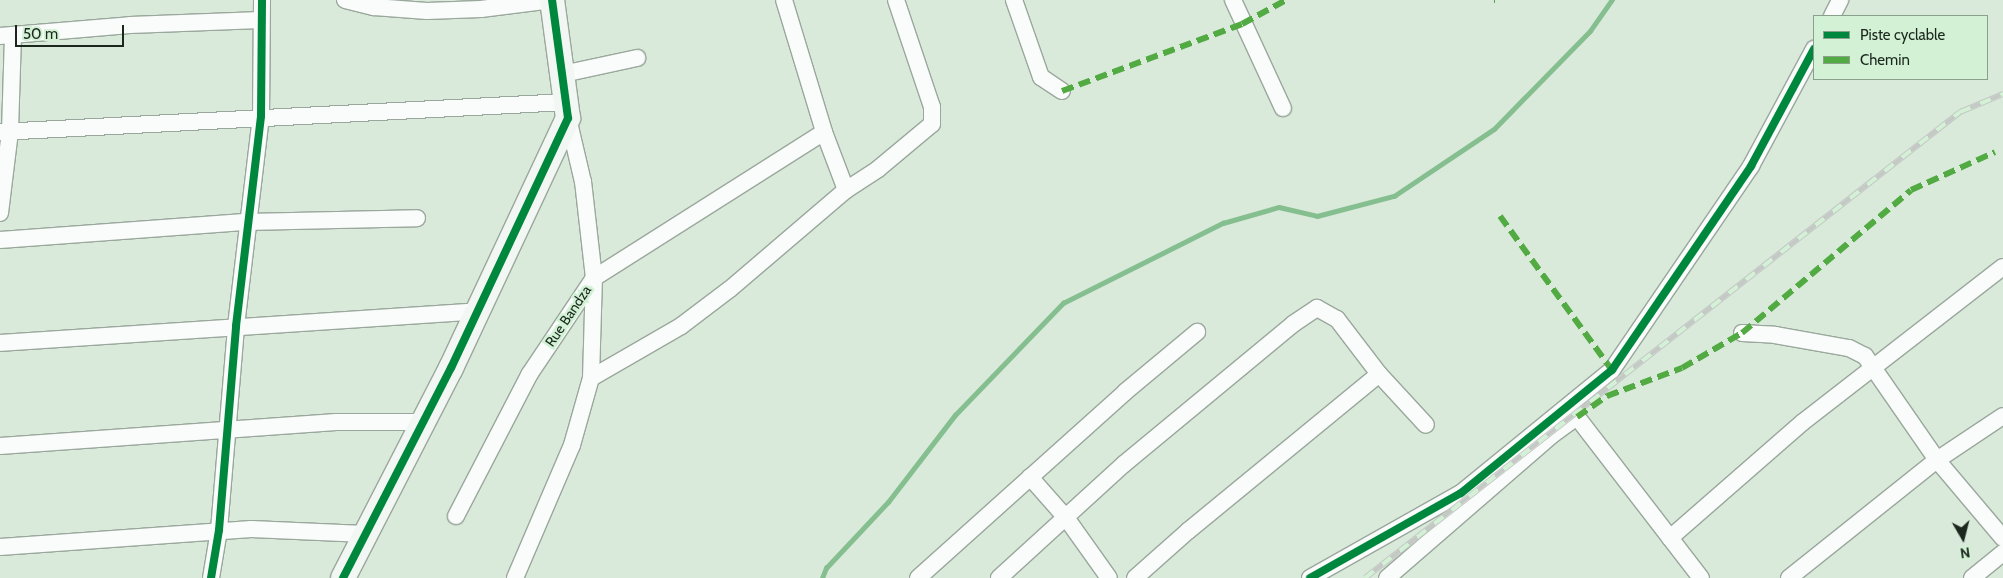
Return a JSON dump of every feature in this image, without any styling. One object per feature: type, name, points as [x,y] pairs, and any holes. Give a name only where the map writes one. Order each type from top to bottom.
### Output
[{"type":"street","points":[[211,578],[218,530],[247,222],[261,116],[262,0]]},
{"type":"street","points":[[345,0],[374,7],[427,12],[481,9],[552,0],[568,110],[583,182],[594,278],[591,378],[572,446],[515,578]]},
{"type":"street","points":[[784,0],[824,132],[846,190]]},
{"type":"street","points":[[591,378],[688,320],[730,289],[846,190],[878,169],[932,124],[932,107],[896,0]]},
{"type":"street","points":[[1014,0],[1041,77],[1062,91]]},
{"type":"street","points":[[1233,0],[1283,108]]},
{"type":"street","points":[[1832,15],[1840,0]]},
{"type":"street","points":[[0,213],[5,132],[7,36],[130,25],[261,20]]},
{"type":"street","points":[[1310,578],[1461,494],[1612,370],[1751,166],[1813,50]]},
{"type":"street","points":[[563,74],[637,58]]},
{"type":"street","points":[[5,132],[261,116],[568,110]]},
{"type":"street","points":[[343,578],[478,312],[568,110]]},
{"type":"street","name":"Rue Bandza","points":[[456,516],[529,375],[594,278],[824,132]]},
{"type":"street","points":[[0,240],[247,222],[417,218]]},
{"type":"street","points":[[1670,538],[1803,422],[2003,267]]},
{"type":"street","points":[[999,578],[1067,519],[1124,464],[1293,324],[1318,308],[1337,319],[1379,374],[1426,425]]},
{"type":"street","points":[[0,343],[236,326],[478,312]]},
{"type":"street","points":[[918,578],[1030,477],[1198,332]]},
{"type":"street","points":[[1742,334],[1775,335],[1857,350],[1873,368],[1937,460],[2003,538]]},
{"type":"street","points":[[1135,578],[1188,531],[1379,374]]},
{"type":"street","points":[[1789,578],[1937,460],[2003,416]]},
{"type":"street","points":[[1387,578],[1544,441],[1577,417],[1701,578]]},
{"type":"street","points":[[0,446],[336,422],[421,422]]},
{"type":"street","points":[[1030,477],[1067,519],[1109,578]]},
{"type":"street","points":[[0,547],[218,530],[287,528],[365,534]]},
{"type":"street","points":[[1972,578],[2003,553]]},
{"type":"waterway","points":[[822,578],[826,568],[888,502],[955,415],[1063,303],[1223,223],[1279,207],[1317,216],[1394,196],[1494,129],[1590,31],[1612,0]]},
{"type":"railway","points":[[1365,578],[1960,112],[2003,94]]},
{"type":"marked path","points":[[1062,91],[1242,24],[1286,0]]},
{"type":"marked path","points":[[1577,417],[1607,396],[1682,368],[1742,333],[1911,190],[1995,152]]},
{"type":"marked path","points":[[1500,216],[1612,370]]},
{"type":"cycle path","points":[[211,578],[219,530],[236,326],[261,116],[262,0]]},
{"type":"cycle path","points":[[343,578],[451,368],[568,118],[552,0]]},
{"type":"cycle path","points":[[1310,578],[1461,493],[1612,370],[1751,166],[1813,51]]}]
